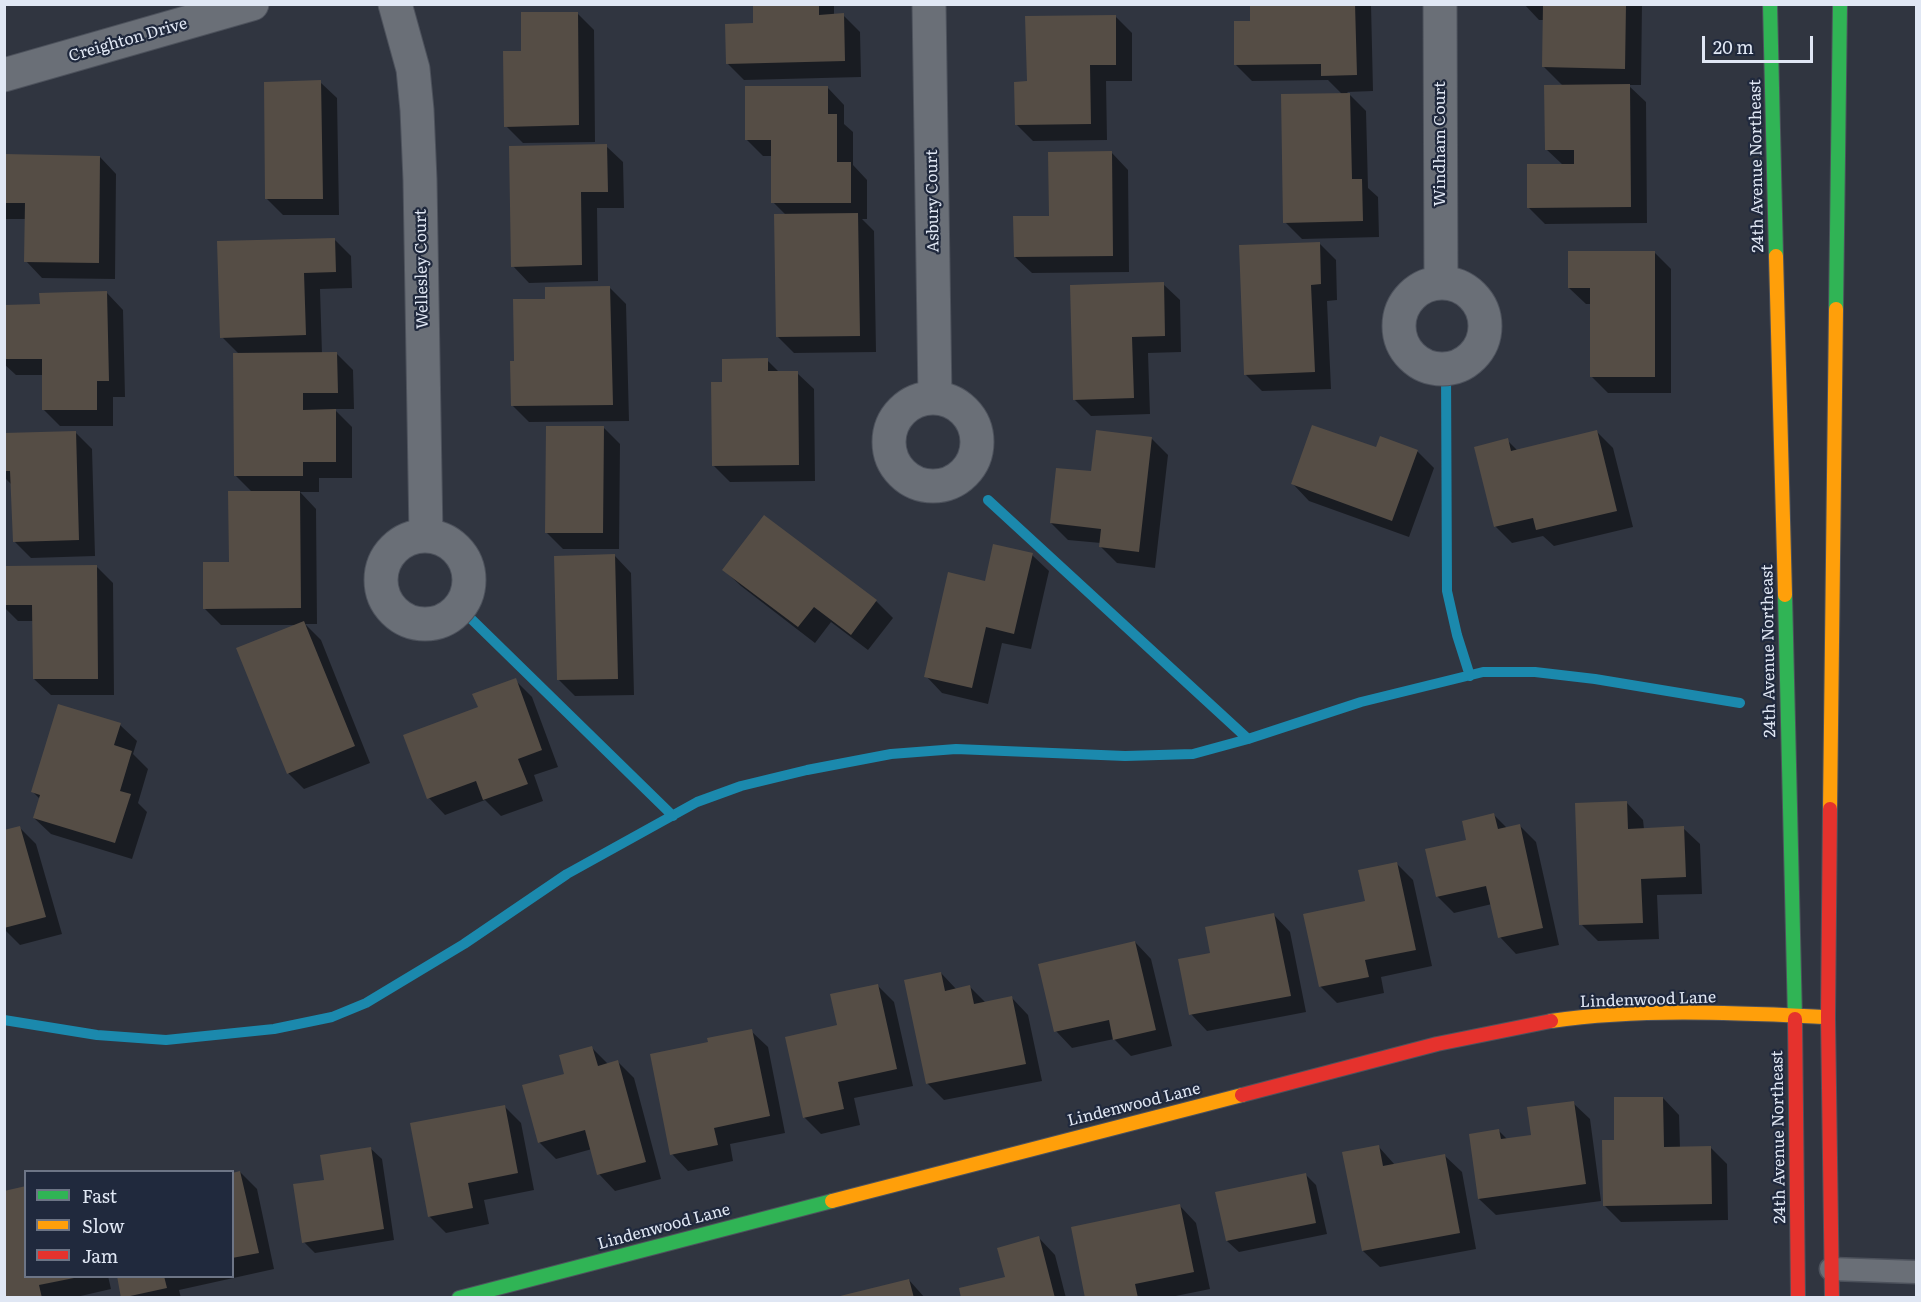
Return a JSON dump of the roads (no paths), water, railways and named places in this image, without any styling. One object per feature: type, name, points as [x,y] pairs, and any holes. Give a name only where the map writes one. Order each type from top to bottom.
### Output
[{"type":"street","name":"Creighton Drive","points":[[4,75],[252,4]]},
{"type":"street","name":"Wellesley Court","points":[[395,4],[412,69],[417,110],[426,536]]},
{"type":"street","name":"Asbury Court","points":[[929,4],[934,398]]},
{"type":"street","name":"Windham Court","points":[[1440,4],[1441,283]]},
{"type":"street","name":"24th Avenue Northeast","points":[[1770,4],[1795,1016],[1798,1298]]},
{"type":"street","points":[[1832,1298],[1828,1017],[1840,4]]},
{"type":"street","name":"Lindenwood Lane","points":[[459,1298],[1437,1044],[1567,1019],[1618,1014],[1694,1013],[1828,1017]]},
{"type":"lane","points":[[1831,1269],[1917,1272]]},
{"type":"waterway","points":[[1446,369],[1447,591],[1457,635],[1470,676]]},
{"type":"waterway","points":[[988,500],[1248,739]]},
{"type":"waterway","points":[[460,608],[673,816]]},
{"type":"waterway","points":[[4,1020],[97,1035],[166,1040],[274,1029],[332,1017],[366,1003],[464,944],[567,874],[697,802],[741,786],[807,770],[891,754],[956,749],[1125,756],[1193,754],[1248,739],[1361,702],[1483,672],[1535,672],[1595,679],[1740,703]]}]
